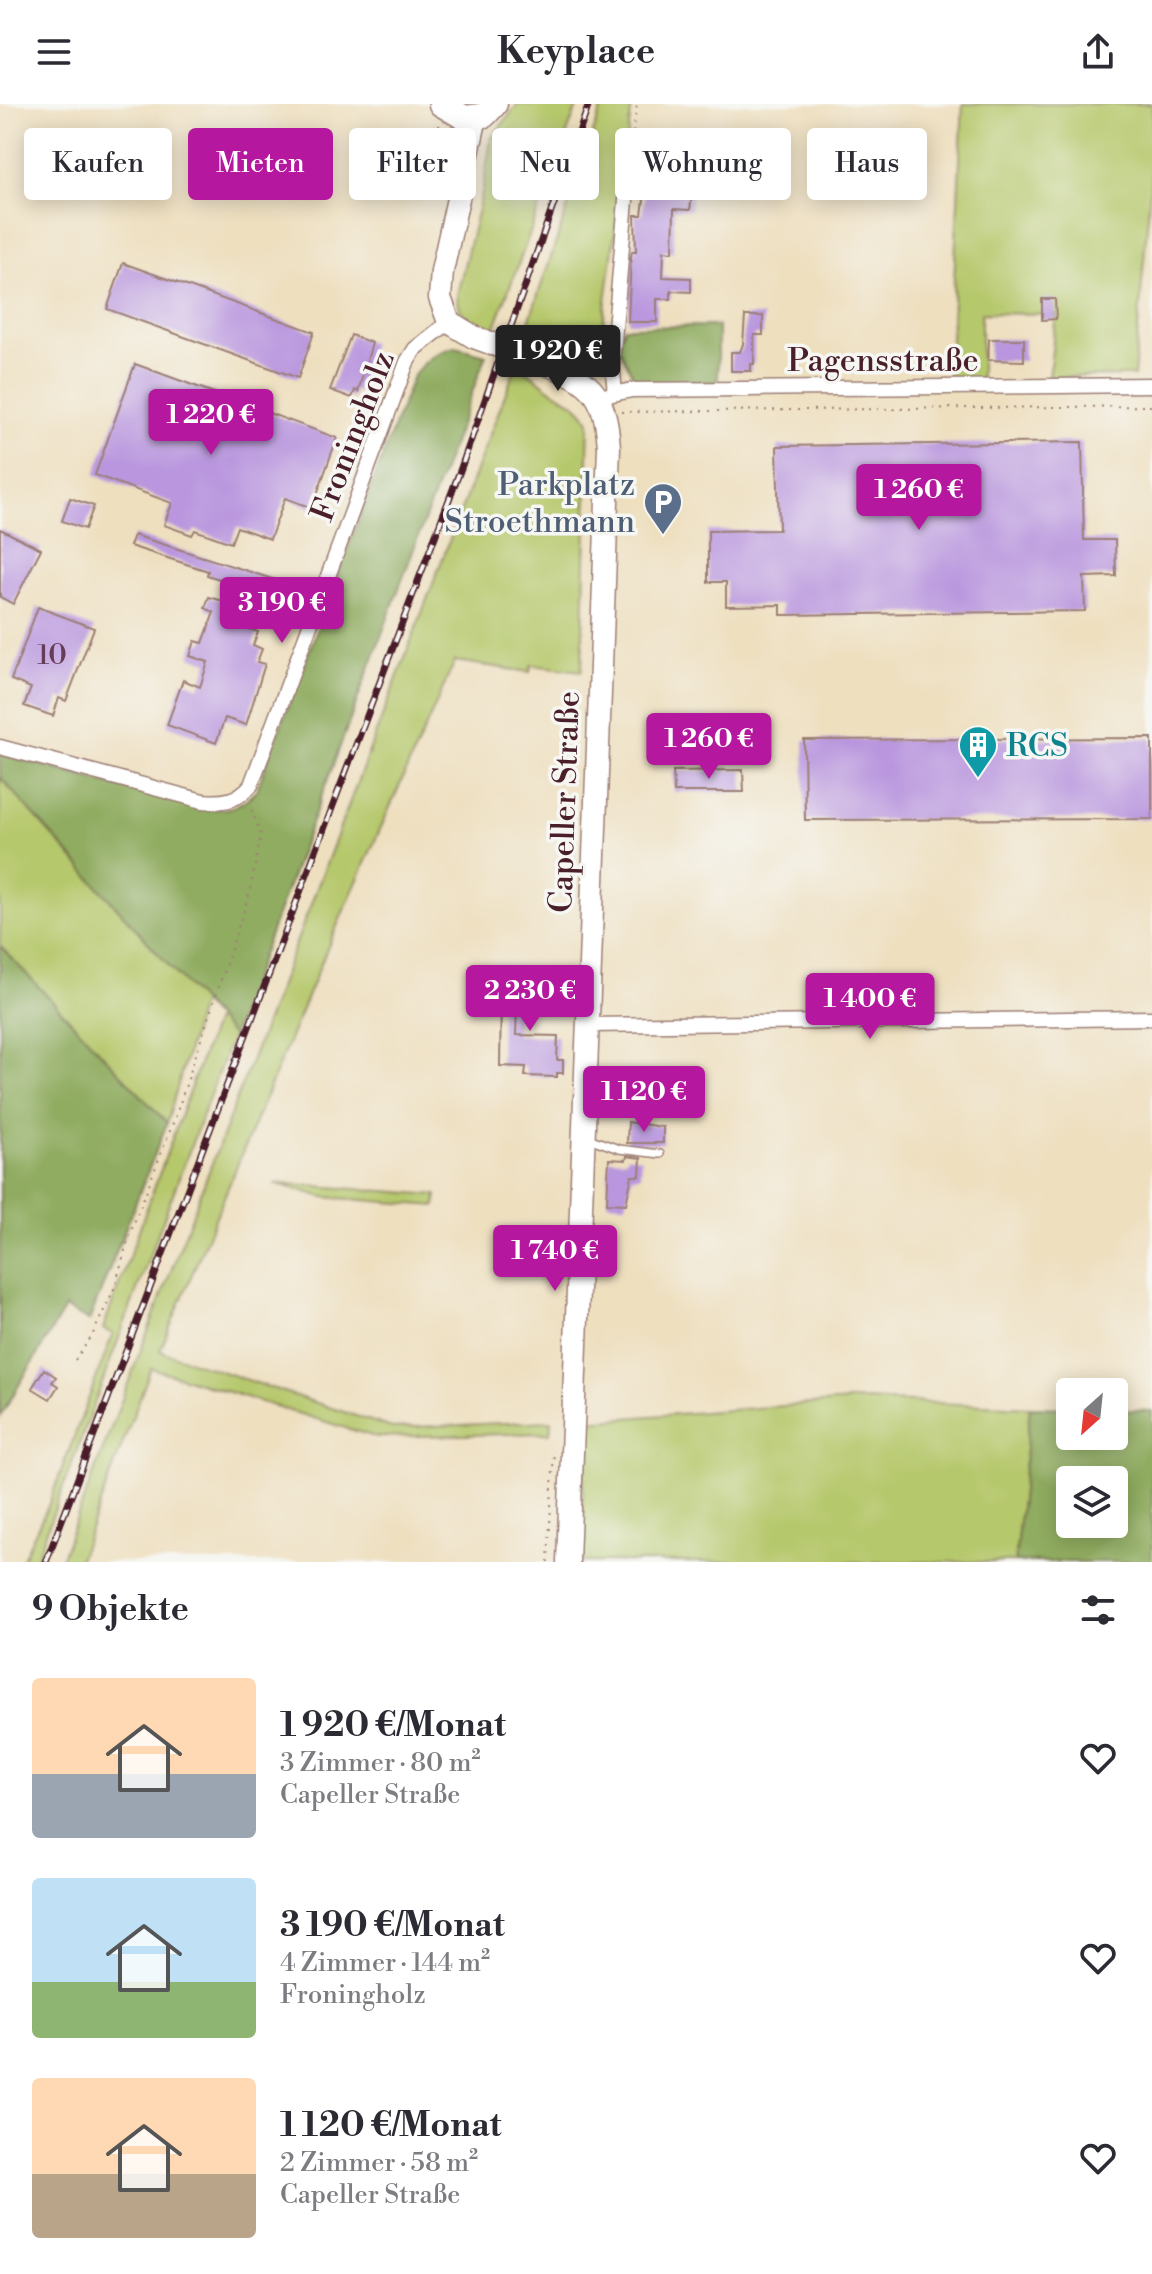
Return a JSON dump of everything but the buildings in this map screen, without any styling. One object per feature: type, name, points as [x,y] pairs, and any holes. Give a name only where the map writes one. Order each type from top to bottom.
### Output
[{"type":"street","points":[[466,110],[459,140],[460,193],[441,285],[440,298],[449,322],[474,337],[582,379],[606,399]]},
{"type":"street","points":[[606,399],[626,200]]},
{"type":"street","name":"Froningholz","points":[[244,794],[251,785],[407,362],[415,349],[449,322]]},
{"type":"street","name":"Pagensstraße","points":[[606,399],[1152,385]]},
{"type":"street","name":"Capeller Straße","points":[[568,1562],[608,494],[606,399]]},
{"type":"street","points":[[0,747],[203,801],[233,800],[244,794]]},
{"type":"street","points":[[588,1025],[1152,1018]]},
{"type":"lane","points":[[584,1136],[619,1149],[660,1154]]},
{"type":"path","points":[[634,128],[637,104]]},
{"type":"path","points":[[606,399],[623,412],[1152,406]]},
{"type":"path","points":[[75,1360],[92,1336],[114,1289],[130,1233],[175,1118],[249,895],[260,854],[261,835],[244,794]]},
{"type":"green space","points":[[518,104],[578,104],[569,128],[499,128]]},
{"type":"green space","points":[[603,104],[632,104],[629,128],[615,128],[615,200],[619,200],[603,324],[591,343],[564,355],[522,342],[570,200],[599,200],[599,128],[595,128]]},
{"type":"green space","points":[[963,104],[1152,104],[1152,168],[1134,376],[1049,377],[1056,314],[981,313],[981,379],[949,378]]},
{"type":"green space","points":[[491,139],[492,200],[542,200],[493,332],[464,315],[457,295],[483,188]]},
{"type":"green space","points":[[718,326],[718,382],[637,384],[617,344],[624,327]]},
{"type":"green space","points":[[455,347],[486,355],[232,1036],[0,777],[0,754],[202,809],[232,807],[251,795],[257,789],[413,376],[431,357]]},
{"type":"green space","points":[[516,366],[577,405],[589,421],[582,671],[531,665],[530,672],[455,661],[329,944],[160,1351],[392,1428],[551,1421],[550,1433],[375,1437],[151,1368],[78,1562],[60,1562]]},
{"type":"green space","points":[[0,777],[202,1001],[167,1123],[0,947]]},
{"type":"green space","points":[[0,946],[167,1123],[89,1321],[65,1308],[0,1417]]},
{"type":"green space","points":[[216,1018],[232,1036],[35,1562],[21,1562],[48,1506],[113,1334],[103,1329]]},
{"type":"green space","points":[[274,1183],[437,1195],[436,1206],[324,1197]]},
{"type":"green space","points":[[863,1400],[1030,1407],[1015,1562],[580,1562],[586,1421]]},
{"type":"green space","points":[[1030,1407],[1056,1408],[1056,1450],[1128,1450],[1128,1410],[1152,1411],[1152,1562],[1015,1562]]},
{"type":"railway","points":[[46,1562],[461,468],[589,104]]},
{"type":"place","name":"Parkplatz Stroethmann","points":[[663,536]]},
{"type":"place","name":"RCS","points":[[978,779]]}]
